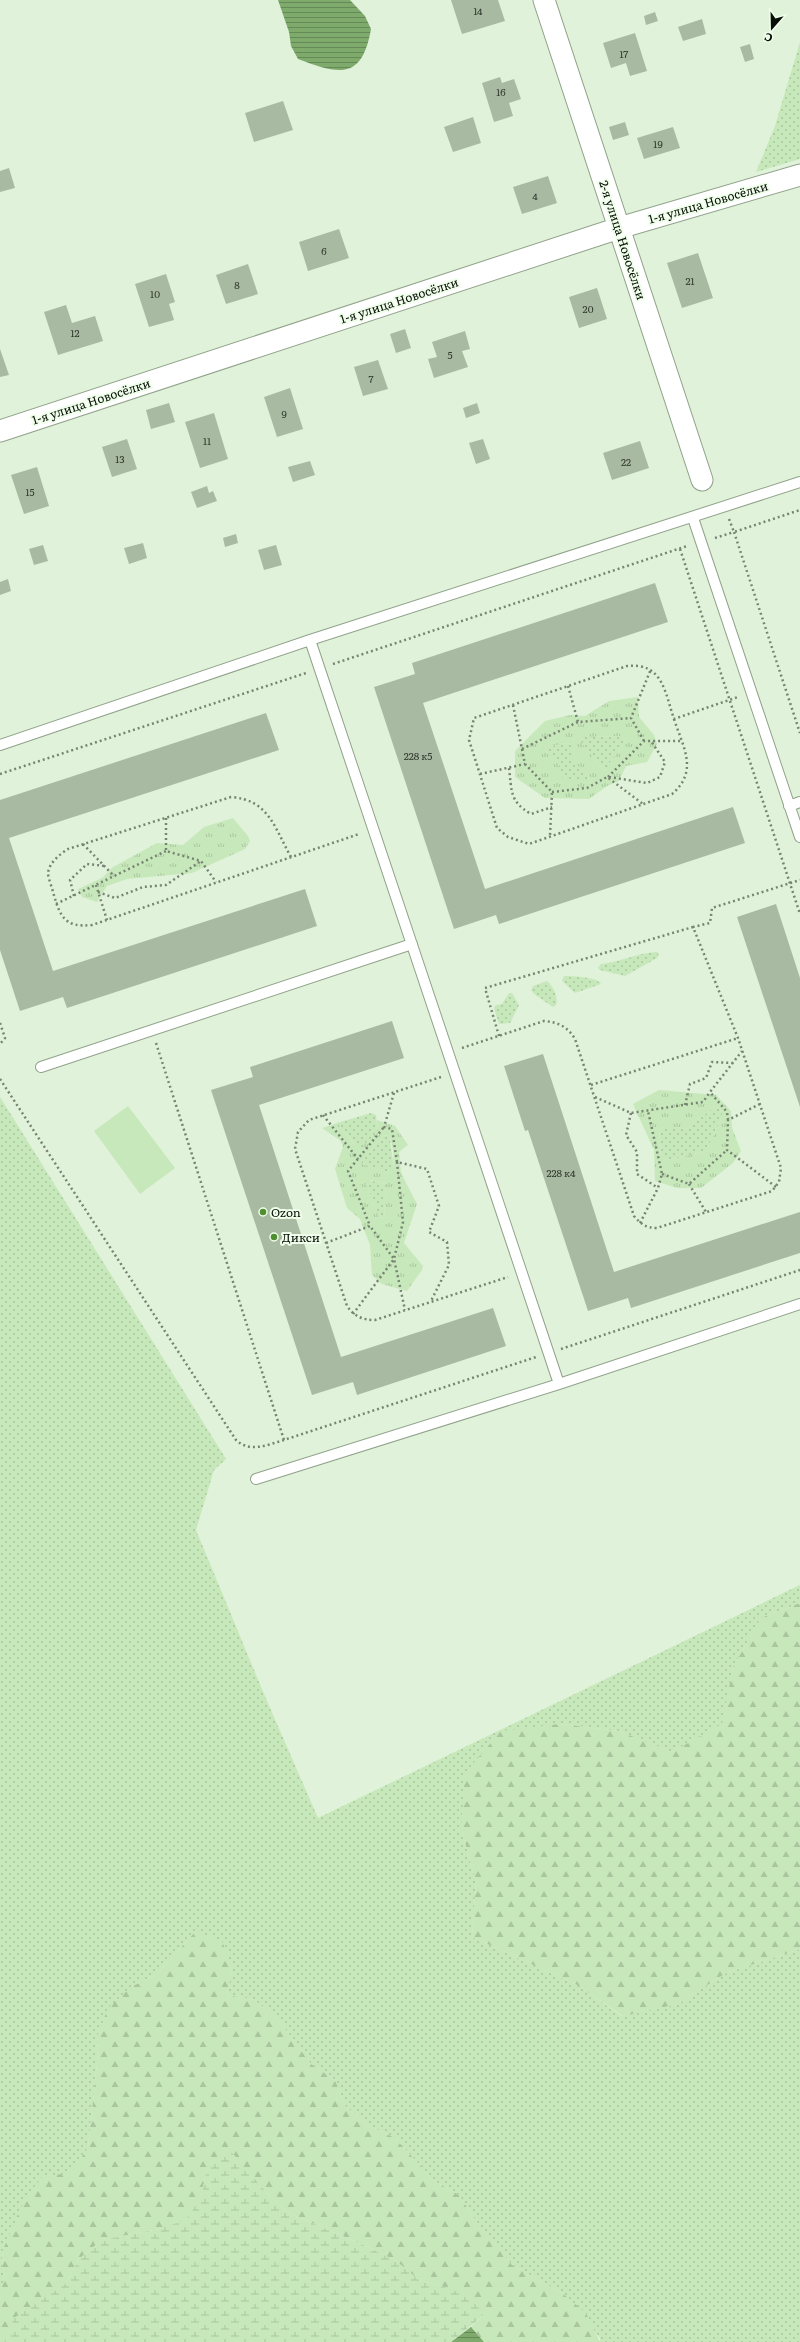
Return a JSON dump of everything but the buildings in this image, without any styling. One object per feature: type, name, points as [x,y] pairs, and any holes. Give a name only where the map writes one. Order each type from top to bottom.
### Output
[{"type":"street","name":"2-я улица Новосёлки","points":[[544,0],[702,480]]},
{"type":"street","name":"1-я улица Новосёлки","points":[[0,431],[620,228],[800,175]]},
{"type":"lane","points":[[0,745],[310,640],[693,518],[800,482]]},
{"type":"lane","points":[[693,518],[800,837]]},
{"type":"lane","points":[[310,640],[559,1384]]},
{"type":"lane","points":[[789,806],[800,802]]},
{"type":"lane","points":[[41,1067],[412,944]]},
{"type":"lane","points":[[256,1479],[559,1384],[800,1304]]},
{"type":"path","points":[[0,774],[800,510]]},
{"type":"path","points":[[734,532],[800,733]]},
{"type":"path","points":[[680,549],[800,914]]},
{"type":"path","points":[[637,665],[650,669],[662,683],[688,766],[686,776],[680,787],[672,794],[529,844],[508,837],[498,828],[469,740],[474,718],[627,666],[637,665]]},
{"type":"path","points":[[631,718],[650,669]]},
{"type":"path","points":[[568,686],[578,722]]},
{"type":"path","points":[[674,719],[751,692]]},
{"type":"path","points":[[513,705],[525,764],[552,792],[550,836]]},
{"type":"path","points":[[522,749],[578,722],[631,718]]},
{"type":"path","points":[[631,718],[644,741]]},
{"type":"path","points":[[552,792],[587,788],[607,777],[644,741],[681,741]]},
{"type":"path","points":[[607,777],[647,782],[660,777],[665,762],[651,741]]},
{"type":"path","points":[[480,774],[525,764]]},
{"type":"path","points":[[509,768],[513,799],[518,806],[531,814],[552,807]]},
{"type":"path","points":[[607,777],[643,804]]},
{"type":"path","points":[[291,857],[262,807],[246,798],[231,798],[68,849],[60,855],[48,874],[59,912],[68,922],[80,926],[107,920],[373,829]]},
{"type":"path","points":[[166,818],[166,851]]},
{"type":"path","points":[[83,844],[114,876]]},
{"type":"path","points":[[56,904],[166,851],[201,861],[216,882]]},
{"type":"path","points":[[98,892],[114,898],[143,887],[166,885],[201,861]]},
{"type":"path","points":[[74,896],[70,880],[87,864],[105,866]]},
{"type":"path","points":[[499,1036],[484,988],[710,923],[712,908],[800,880]]},
{"type":"path","points":[[96,885],[107,920]]},
{"type":"path","points":[[448,1052],[544,1021],[564,1027],[576,1039],[634,1216],[640,1223],[648,1228],[657,1228],[772,1191],[776,1187],[781,1176],[781,1168],[743,1051],[693,927]]},
{"type":"path","points":[[0,1023],[5,1038],[0,1044]]},
{"type":"path","points":[[152,1030],[284,1440]]},
{"type":"path","points":[[591,1085],[738,1038]]},
{"type":"path","points":[[595,1097],[631,1114],[703,1102],[743,1051]]},
{"type":"path","points":[[685,1105],[690,1084],[706,1078],[712,1062],[733,1063]]},
{"type":"path","points":[[455,1072],[309,1120],[303,1126],[295,1140],[295,1149],[346,1306],[353,1314],[361,1318],[375,1320],[522,1272]]},
{"type":"path","points":[[0,1079],[236,1440],[254,1448],[284,1440],[800,1270]]},
{"type":"path","points":[[394,1092],[384,1127],[348,1171],[370,1226],[394,1259],[405,1310]]},
{"type":"path","points":[[689,1184],[728,1150],[727,1112],[710,1092]]},
{"type":"path","points":[[728,1120],[760,1104]]},
{"type":"path","points":[[640,1223],[658,1188],[662,1174],[648,1111]]},
{"type":"path","points":[[631,1114],[626,1135],[637,1152],[637,1174],[658,1188]]},
{"type":"path","points":[[323,1115],[358,1159]]},
{"type":"path","points":[[353,1314],[394,1259],[403,1222],[392,1129],[384,1127]]},
{"type":"path","points":[[728,1150],[776,1187]]},
{"type":"path","points":[[397,1162],[427,1169],[439,1206],[429,1232],[447,1242],[449,1265],[431,1302]]},
{"type":"path","points":[[662,1174],[689,1184],[706,1212]]},
{"type":"path","points":[[326,1243],[370,1226]]},
{"type":"green space","points":[[800,42],[800,159],[756,172],[775,126]]},
{"type":"green space","points":[[638,697],[639,717],[654,735],[657,744],[647,762],[626,766],[619,781],[607,786],[589,799],[545,798],[515,777],[515,751],[545,721],[570,715],[585,716],[609,701]],"holes":[[[623,736],[625,742],[604,771],[580,741],[583,737]],[[567,743],[572,745],[572,761],[589,775],[590,778],[587,780],[563,780],[560,766],[545,751],[547,747]]]},
{"type":"green space","points":[[623,736],[625,742],[604,771],[580,741],[583,737]]},
{"type":"green space","points":[[567,743],[572,745],[573,761],[589,775],[590,778],[587,780],[563,780],[545,751],[547,747]]},
{"type":"green space","points":[[233,818],[248,836],[250,841],[245,849],[192,873],[127,879],[107,886],[97,902],[82,897],[78,889],[102,878],[113,867],[157,843],[183,845],[204,827]]},
{"type":"green space","points":[[657,952],[659,955],[657,958],[625,976],[600,970],[598,968],[601,964]]},
{"type":"green space","points":[[564,976],[590,978],[601,984],[575,993],[562,981]]},
{"type":"green space","points":[[547,981],[555,992],[556,996],[557,1002],[553,1007],[534,994],[531,990],[533,986]]},
{"type":"green space","points":[[509,993],[512,993],[519,1005],[510,1023],[499,1024],[494,1008],[496,1005],[502,1004]]},
{"type":"green space","points":[[659,1090],[716,1095],[731,1111],[732,1128],[741,1151],[733,1163],[701,1188],[677,1188],[655,1181],[654,1150],[633,1104]],"holes":[[[717,1107],[722,1112],[722,1117],[706,1151],[669,1160],[661,1157],[659,1129],[667,1126],[686,1129],[713,1108]]]},
{"type":"green space","points":[[0,1097],[226,1459],[214,1470],[196,1530],[264,1694],[318,1818],[800,1585],[800,1603],[761,1618],[733,1667],[723,1724],[672,1752],[619,1731],[560,1724],[461,1828],[476,1882],[472,1937],[577,1985],[622,2016],[678,2004],[726,1973],[800,1949],[800,2342],[600,2342],[600,2338],[562,2293],[512,2265],[476,2221],[459,2195],[434,2181],[395,2138],[368,2125],[345,2106],[335,2080],[311,2064],[277,2018],[254,2000],[227,1995],[232,1967],[196,1931],[157,1974],[131,1987],[98,2034],[97,2063],[88,2148],[71,2174],[43,2176],[2,2252],[4,2281],[0,2292]]},
{"type":"green space","points":[[128,1106],[175,1168],[140,1194],[94,1131]]},
{"type":"green space","points":[[717,1107],[722,1112],[722,1117],[706,1151],[669,1160],[661,1157],[659,1129],[667,1126],[686,1129],[713,1108]]},
{"type":"green space","points":[[371,1113],[376,1115],[378,1132],[362,1147],[357,1147],[337,1123]]},
{"type":"green space","points":[[377,1120],[395,1126],[408,1145],[399,1152],[401,1173],[417,1204],[404,1243],[423,1266],[422,1270],[407,1291],[382,1284],[372,1275],[370,1245],[360,1219],[347,1208],[335,1169],[343,1147],[341,1141],[322,1128],[337,1123],[354,1144],[361,1147],[378,1132]],"holes":[[[384,1135],[387,1135],[392,1146],[393,1170],[390,1173],[364,1165],[361,1162]],[[370,1180],[386,1184],[384,1218],[379,1217],[366,1183]]]},
{"type":"green space","points":[[384,1135],[389,1136],[390,1139],[394,1170],[390,1173],[364,1165],[361,1162]]},
{"type":"green space","points":[[368,1180],[386,1184],[384,1218],[379,1217],[366,1183]]},
{"type":"green space","points":[[800,1603],[800,1949],[726,1973],[678,2004],[623,2016],[577,1985],[472,1937],[476,1882],[461,1828],[465,1773],[501,1731],[560,1724],[619,1731],[672,1752],[722,1724],[733,1667],[761,1618]]},
{"type":"green space","points":[[196,1931],[222,1941],[232,1967],[227,1995],[254,2000],[277,2018],[311,2064],[335,2080],[345,2106],[368,2125],[395,2138],[434,2181],[459,2195],[476,2221],[512,2265],[562,2293],[586,2313],[600,2342],[484,2342],[471,2327],[483,2316],[448,2288],[419,2280],[396,2261],[287,2212],[266,2192],[207,2168],[201,2197],[186,2221],[159,2229],[102,2240],[79,2259],[65,2284],[15,2318],[4,2342],[0,2342],[0,2292],[4,2281],[2,2252],[25,2198],[43,2176],[71,2173],[88,2148],[97,2063],[98,2034],[108,2008],[131,1987],[157,1974]]},
{"type":"green space","points":[[228,2148],[266,2192],[287,2212],[396,2261],[419,2280],[448,2288],[475,2300],[483,2316],[451,2342],[4,2342],[14,2318],[65,2284],[79,2259],[102,2240],[159,2229],[186,2220],[201,2197],[207,2168]]},
{"type":"shaded area","points":[[278,0],[350,0],[365,16],[371,29],[367,46],[362,57],[355,65],[347,69],[337,70],[298,59],[291,46],[289,32]]},
{"type":"shaded area","points":[[471,2327],[484,2342],[451,2342]]},
{"type":"place","name":"Ozon","points":[[263,1212]]},
{"type":"place","name":"Дикси","points":[[274,1237]]}]
